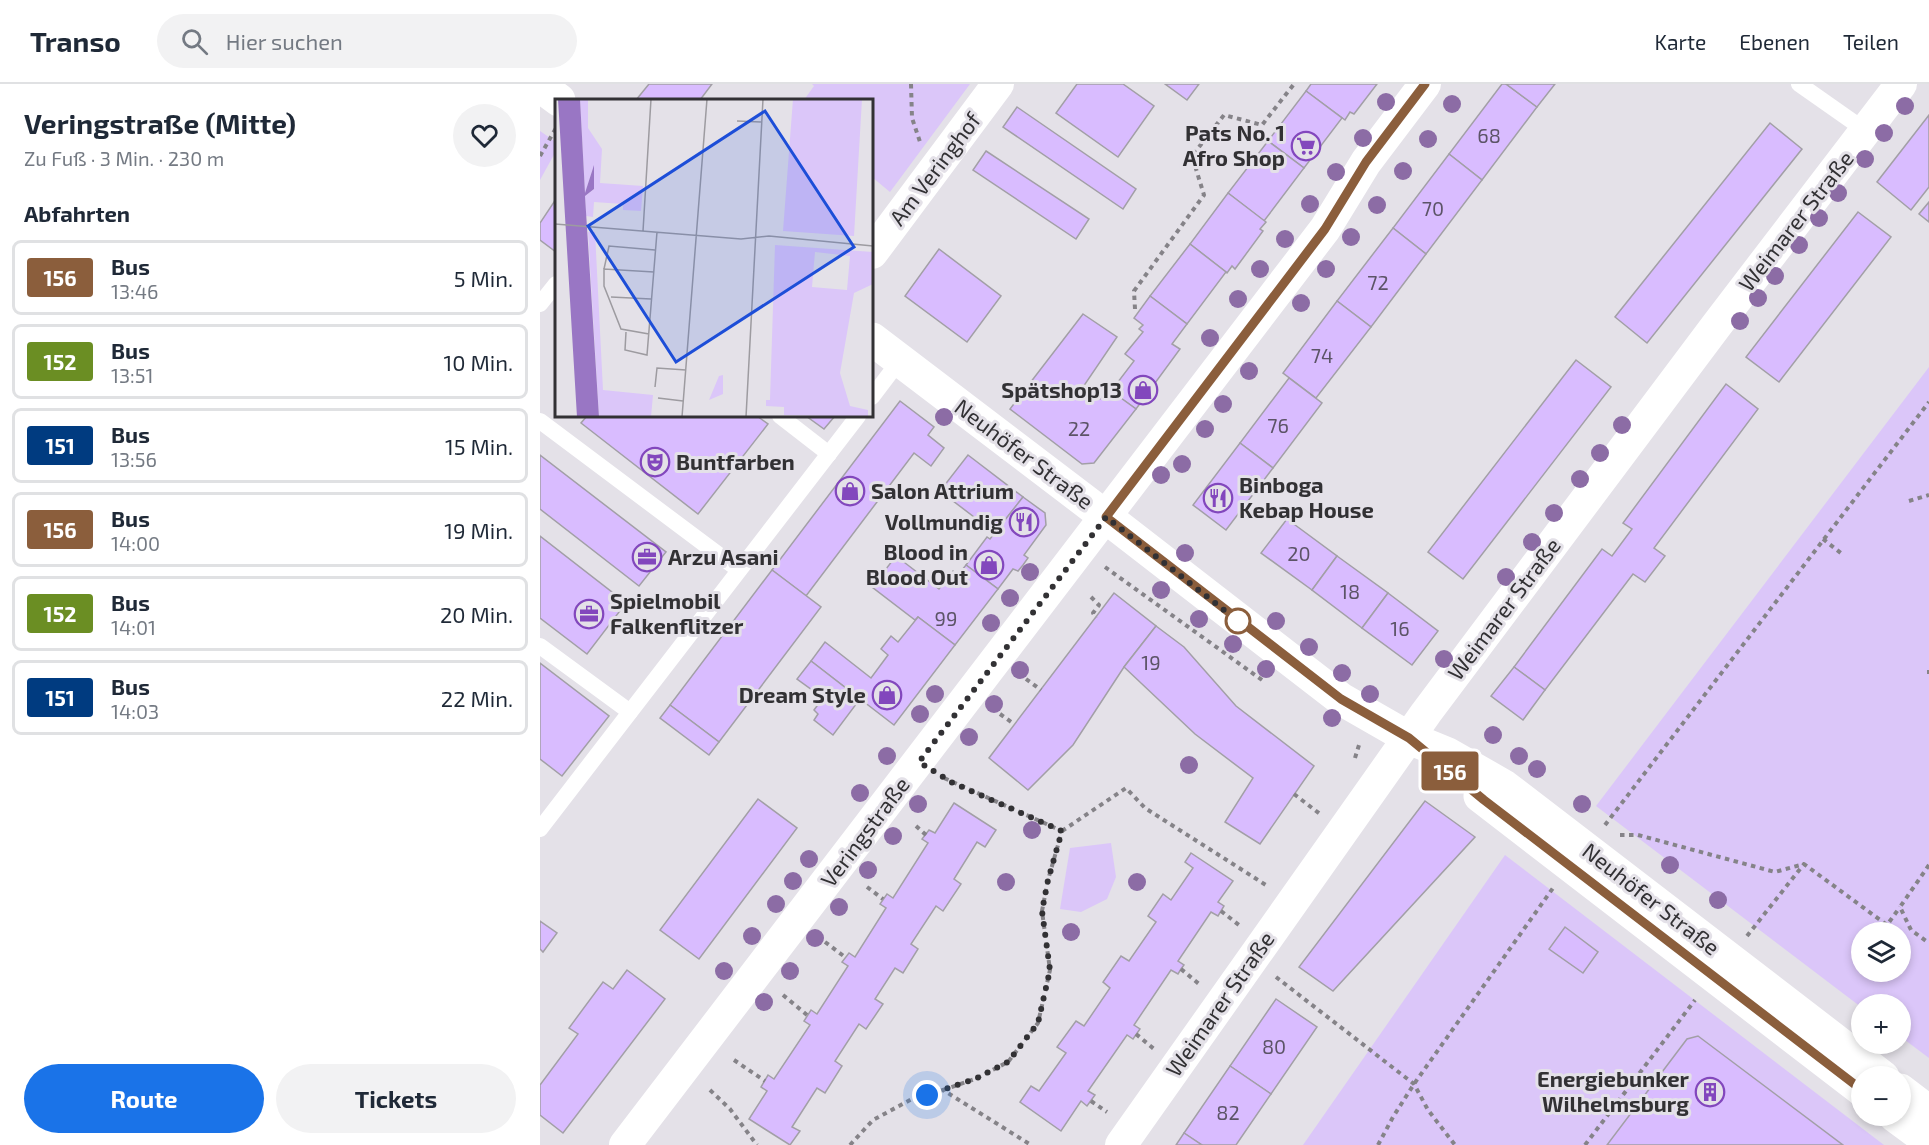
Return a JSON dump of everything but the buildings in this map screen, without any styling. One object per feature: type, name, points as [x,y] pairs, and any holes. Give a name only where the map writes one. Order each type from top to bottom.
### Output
[{"type":"street","name":"Am Veringhof","points":[[873,252],[998,84]]},
{"type":"street","name":"Veringstraße","points":[[625,1145],[1325,229],[1366,162],[1425,84]]},
{"type":"street","name":"Weimarer Straße","points":[[1118,1132],[1250,944],[1293,902],[1409,738],[1716,326],[1901,84]]},
{"type":"street","name":"Neuhöfer Straße","points":[[873,340],[1341,699],[1409,738],[1448,754],[1504,786],[1869,1066]]},
{"type":"street","name":"Neuhöfer Straße","points":[[1409,738],[1484,800],[1851,1082]]},
{"type":"street","points":[[1911,1098],[1929,1112]]},
{"type":"street","points":[[1909,1126],[1929,1141]]},
{"type":"lane","points":[[1799,84],[1866,131]]},
{"type":"lane","points":[[540,304],[555,285]]},
{"type":"lane","points":[[873,396],[900,360]]},
{"type":"lane","points":[[781,417],[829,454]]},
{"type":"lane","points":[[540,829],[857,417]]},
{"type":"lane","points":[[540,421],[739,570]]},
{"type":"lane","points":[[540,646],[630,712]]},
{"type":"path","points":[[910,84],[912,118],[921,146],[934,170]]},
{"type":"path","points":[[1135,309],[1134,291],[1204,195],[1192,156],[1224,115],[1262,125],[1294,84]]},
{"type":"path","points":[[540,156],[555,127]]},
{"type":"path","points":[[1603,828],[1823,538],[1929,403]]},
{"type":"path","points":[[1909,501],[1929,495]]},
{"type":"path","points":[[1823,538],[1842,554]]},
{"type":"path","points":[[1099,563],[1270,686]]},
{"type":"path","points":[[1091,597],[1099,605],[1093,613],[1096,618]]},
{"type":"path","points":[[1026,680],[1041,690]]},
{"type":"path","points":[[1000,714],[1014,724]]},
{"type":"path","points":[[1359,745],[1365,748]]},
{"type":"path","points":[[919,762],[951,782],[1062,831]]},
{"type":"path","points":[[850,1145],[873,1120],[912,1099],[975,1079],[1008,1062],[1038,1023],[1050,970],[1042,911],[1062,831],[1126,789],[1145,808],[1293,902]]},
{"type":"path","points":[[1294,794],[1324,817]]},
{"type":"path","points":[[916,826],[926,835]]},
{"type":"path","points":[[1618,835],[1638,835],[1775,872],[1804,864]]},
{"type":"path","points":[[1804,864],[1887,925],[1929,865]]},
{"type":"path","points":[[1746,937],[1804,864]]},
{"type":"path","points":[[1378,1145],[1414,1084],[1559,880]]},
{"type":"path","points":[[867,888],[883,899]]},
{"type":"path","points":[[1900,906],[1911,930],[1929,943]]},
{"type":"path","points":[[1221,911],[1250,944],[1414,1084],[1428,1110],[1455,1145]]},
{"type":"path","points":[[825,942],[845,957]]},
{"type":"path","points":[[1181,969],[1206,989]]},
{"type":"path","points":[[783,995],[807,1016]]},
{"type":"path","points":[[1585,1145],[1698,997]]},
{"type":"path","points":[[1136,1034],[1160,1054]]},
{"type":"path","points":[[734,1060],[765,1081]]},
{"type":"path","points":[[710,1090],[730,1109],[758,1145]]},
{"type":"path","points":[[943,1090],[1031,1145]]},
{"type":"path","points":[[1091,1101],[1118,1132]]},
{"type":"shaded area","points":[[812,84],[970,84],[890,192],[873,178],[873,99],[805,99],[814,86]]},
{"type":"shaded area","points":[[540,131],[555,141],[555,153],[540,180]]},
{"type":"shaded area","points":[[1929,367],[1929,1058],[1911,1044],[1911,994],[1851,994],[1851,999],[1596,806]]},
{"type":"shaded area","points":[[1111,843],[1116,877],[1107,899],[1081,912],[1060,909],[1070,848]]},
{"type":"shaded area","points":[[1505,855],[1851,1120],[1851,1126],[1859,1126],[1884,1145],[1843,1145],[1698,1036],[1687,1039],[1607,1145],[1303,1145]]},
{"type":"bus line","name":"156","points":[[1425,84],[1366,162],[1325,229],[1106,517],[1341,699],[1409,738],[1484,800],[1851,1082]]},
{"type":"place","name":"Pats No. 1 Afro Shop","points":[[1306,146]]},
{"type":"place","name":"Spätshop13","points":[[1143,390]]},
{"type":"place","name":"Buntfarben","points":[[655,462]]},
{"type":"place","name":"Salon Attrium","points":[[850,491]]},
{"type":"place","name":"Binboga Kebap House","points":[[1218,498]]},
{"type":"place","name":"Vollmundig","points":[[1024,522]]},
{"type":"place","name":"Arzu Asani","points":[[647,557]]},
{"type":"place","name":"Blood in Blood Out","points":[[989,565]]},
{"type":"place","name":"Spielmobil Falkenflitzer","points":[[589,614]]},
{"type":"place","name":"Dream Style","points":[[887,695]]},
{"type":"place","name":"Energiebunker Wilhelmsburg","points":[[1710,1092]]},
{"type":"route","points":[[927,1095],[975,1079],[1008,1062],[1038,1023],[1050,970],[1042,911],[1062,831],[951,782],[919,762],[1106,517],[1238,621]]}]
